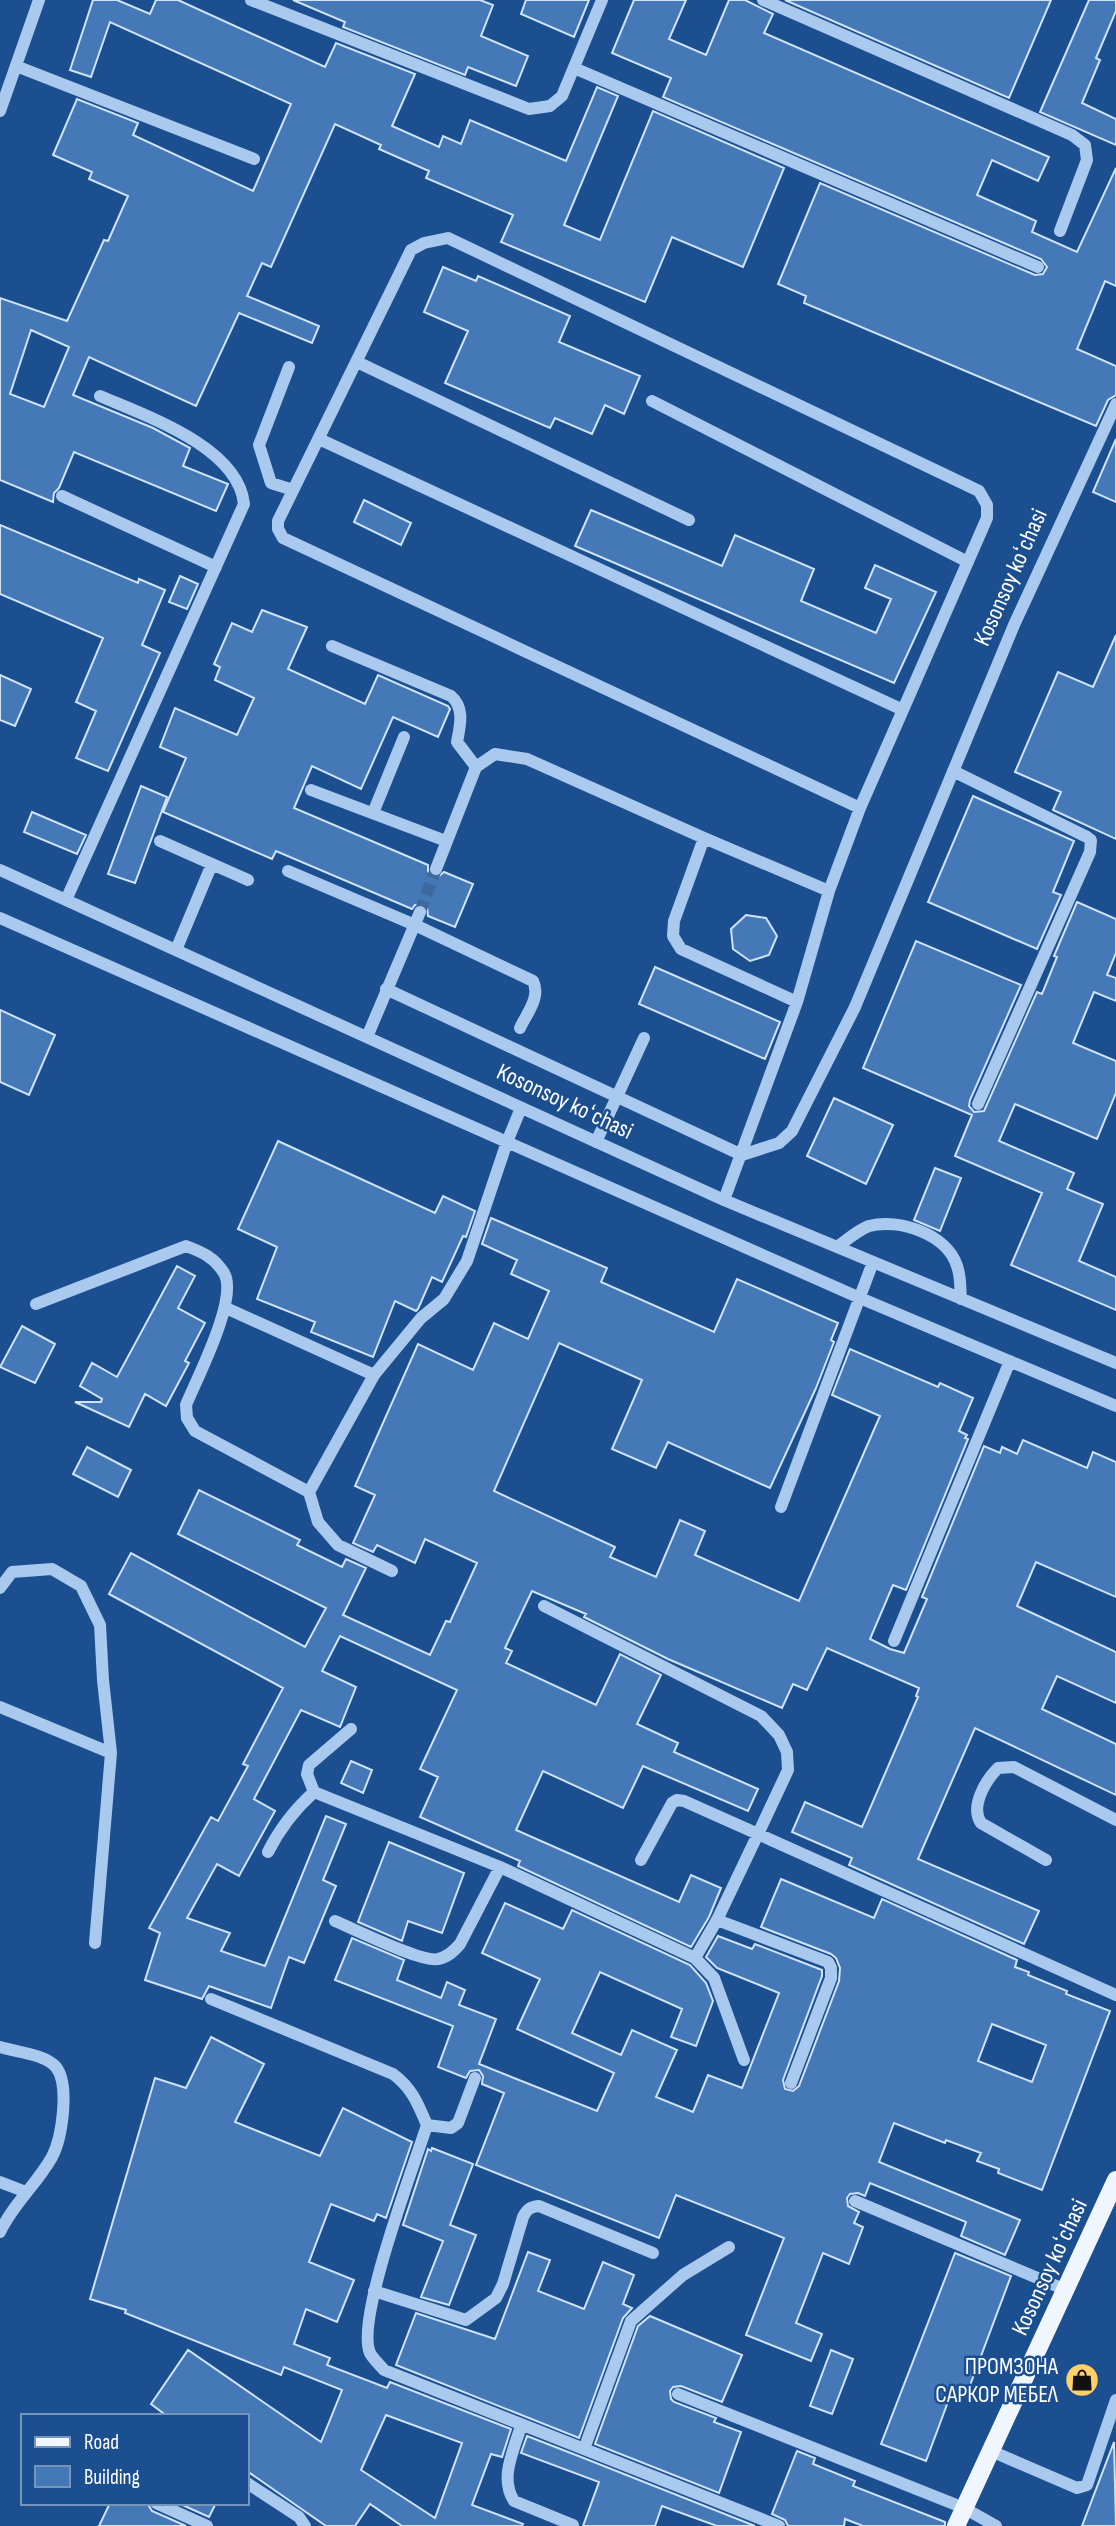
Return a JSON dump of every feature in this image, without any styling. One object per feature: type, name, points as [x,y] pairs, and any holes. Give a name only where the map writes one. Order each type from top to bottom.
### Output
[{"type":"main road","name":"Kosonsoy koʻchasi","points":[[956,2526],[1066,2290],[1111,2204],[1116,2180]]},
{"type":"street","points":[[0,111],[39,0]]},
{"type":"street","points":[[251,0],[529,109],[543,108],[558,101],[602,0]]},
{"type":"street","points":[[762,0],[1072,135],[1085,145],[1087,160],[1060,231]]},
{"type":"street","points":[[16,66],[254,159]]},
{"type":"street","points":[[574,68],[1038,267]]},
{"type":"street","points":[[724,1200],[797,1002],[829,891],[860,808],[987,518],[987,505],[979,491],[448,238],[424,243],[411,250],[277,526],[283,538],[860,808]]},
{"type":"street","points":[[357,362],[689,520]]},
{"type":"street","points":[[289,367],[259,445],[271,483],[293,490]]},
{"type":"street","points":[[66,900],[244,505],[236,477],[187,435],[100,396]]},
{"type":"street","points":[[652,401],[968,562]]},
{"type":"street","name":"Kosonsoy koʻchasi","points":[[742,1155],[779,1143],[792,1131],[855,1007],[1014,625],[1116,404]]},
{"type":"street","points":[[319,439],[903,710]]},
{"type":"street","points":[[62,496],[216,566]]},
{"type":"street","points":[[332,646],[451,696],[457,701],[461,720],[457,742],[476,767]]},
{"type":"street","points":[[373,813],[404,737]]},
{"type":"street","points":[[436,869],[476,767],[495,754],[527,759],[829,891]]},
{"type":"street","points":[[953,771],[1091,840],[1090,852],[978,1104]]},
{"type":"street","points":[[311,790],[446,841]]},
{"type":"street","points":[[704,838],[674,921],[673,936],[681,949],[797,1002]]},
{"type":"street","points":[[160,841],[248,880]]},
{"type":"street","points":[[176,950],[212,864]]},
{"type":"street","name":"Kosonsoy koʻchasi","points":[[0,870],[724,1200],[1116,1363]]},
{"type":"street","points":[[288,871],[417,918],[533,981],[537,989],[536,996],[520,1028]]},
{"type":"street","points":[[0,918],[860,1298],[1116,1406]]},
{"type":"street","points":[[367,1037],[417,918]]},
{"type":"street","points":[[386,989],[742,1155]]},
{"type":"street","points":[[596,1142],[644,1038]]},
{"type":"street","points":[[309,1492],[374,1375],[421,1318],[444,1299],[467,1261],[521,1108]]},
{"type":"street","points":[[837,1247],[865,1227],[884,1223],[923,1232],[947,1248],[958,1266],[961,1299]]},
{"type":"street","points":[[36,1304],[186,1246],[209,1255],[226,1276],[226,1308],[186,1405],[187,1418],[195,1431],[309,1492],[318,1522],[338,1545],[392,1571]]},
{"type":"street","points":[[781,1507],[873,1262]]},
{"type":"street","points":[[226,1308],[374,1375]]},
{"type":"street","points":[[894,1641],[1010,1361]]},
{"type":"street","points":[[0,1564],[12,1572],[52,1569],[81,1586],[100,1625],[111,1752],[95,1943]]},
{"type":"street","points":[[0,1588],[12,1572]]},
{"type":"street","points":[[544,1606],[761,1716],[779,1735],[787,1752],[788,1769],[717,1920],[695,1958]]},
{"type":"street","points":[[0,1707],[111,1752]]},
{"type":"street","points":[[351,1729],[309,1765],[307,1774],[314,1792],[499,1867],[695,1958],[714,1978],[722,1993],[744,2060]]},
{"type":"street","points":[[1046,1860],[978,1819],[976,1806],[998,1768],[1014,1767],[1116,1819]]},
{"type":"street","points":[[268,1852],[278,1832],[296,1808],[314,1792]]},
{"type":"street","points":[[641,1860],[672,1803],[677,1800],[684,1801],[1116,1995]]},
{"type":"street","points":[[335,1921],[419,1957],[436,1961],[452,1954],[460,1944],[499,1867]]},
{"type":"street","points":[[717,1920],[828,1962],[831,1968],[831,1978],[791,2083]]},
{"type":"street","points":[[211,1999],[393,2074],[411,2090],[427,2125],[374,2291],[367,2325],[370,2353],[384,2370],[779,2526]]},
{"type":"street","points":[[0,2047],[43,2059],[56,2067],[62,2082],[64,2104],[54,2154],[0,2232]]},
{"type":"street","points":[[427,2125],[451,2128],[458,2123],[475,2078]]},
{"type":"street","points":[[0,2182],[26,2192]]},
{"type":"street","points":[[855,2201],[1066,2290]]},
{"type":"street","points":[[374,2291],[467,2320],[496,2298],[503,2284],[523,2217],[527,2209],[533,2206],[653,2253]]},
{"type":"street","points":[[584,2449],[631,2321],[683,2274],[729,2246]]},
{"type":"street","points":[[678,2394],[964,2508],[996,2526]]},
{"type":"street","points":[[991,2451],[1077,2488],[1083,2487],[1087,2485],[1116,2400]]},
{"type":"street","points":[[521,2426],[507,2474],[509,2493],[514,2501],[573,2525]]},
{"type":"street","points":[[248,2484],[299,2516],[305,2526]]},
{"type":"street","points":[[160,2505],[207,2526]]},
{"type":"building","points":[[93,0],[117,0],[150,14],[156,0],[178,0],[325,67],[336,43],[415,74],[392,126],[439,147],[443,136],[461,144],[470,120],[566,161],[597,87],[618,96],[564,225],[600,240],[653,111],[784,168],[743,267],[672,237],[645,302],[501,242],[513,215],[426,178],[429,171],[379,149],[381,145],[335,124],[271,267],[262,263],[247,296],[319,326],[312,343],[239,313],[196,406],[89,357],[73,395],[153,428],[190,448],[183,466],[228,484],[216,511],[74,452],[59,488],[54,493],[53,502],[0,480],[0,298],[67,321],[104,240],[108,241],[128,196],[89,179],[92,172],[53,155],[77,99],[138,123],[133,135],[253,191],[291,104],[110,22],[91,77],[70,70]],"holes":[[[31,330],[69,347],[44,407],[10,394]]]},
{"type":"building","points":[[293,0],[480,0],[493,5],[481,36],[528,56],[516,86],[468,67],[465,75],[343,27],[345,22]]},
{"type":"building","points":[[526,0],[589,0],[574,37],[521,14]]},
{"type":"building","points":[[634,0],[686,0],[669,39],[706,55],[729,0],[745,0],[773,14],[764,33],[1049,157],[1038,181],[992,160],[977,195],[1036,221],[1032,232],[1077,252],[1116,168],[1116,286],[1105,281],[1077,349],[1116,366],[1116,395],[1108,400],[1096,426],[804,303],[806,296],[778,284],[820,183],[1035,275],[1043,274],[1047,267],[1041,259],[663,97],[671,78],[612,53]]},
{"type":"building","points":[[785,0],[1051,0],[1009,98]]},
{"type":"building","points":[[1089,0],[1116,0],[1116,11],[1096,58],[1100,60],[1082,103],[1116,119],[1116,145],[1040,112]]},
{"type":"building","points":[[443,267],[476,281],[478,276],[570,316],[559,342],[640,376],[624,414],[605,405],[592,434],[555,418],[550,428],[445,383],[468,331],[424,312]]},
{"type":"building","points":[[1116,439],[1116,502],[1093,492]]},
{"type":"building","points":[[364,500],[411,523],[401,545],[354,522]]},
{"type":"building","points":[[591,510],[722,566],[735,535],[814,569],[801,601],[876,633],[891,599],[865,588],[875,565],[936,592],[894,683],[575,546]]},
{"type":"building","points":[[0,525],[138,583],[139,579],[165,590],[142,645],[160,653],[108,771],[76,758],[96,711],[76,702],[103,638],[0,594]]},
{"type":"building","points":[[180,576],[198,584],[187,609],[169,602]]},
{"type":"building","points":[[262,610],[307,627],[288,669],[365,704],[378,675],[450,709],[438,737],[393,717],[361,789],[312,766],[294,808],[428,865],[432,877],[438,877],[444,872],[473,884],[455,927],[428,916],[427,907],[423,904],[415,905],[412,909],[276,851],[272,859],[163,812],[186,758],[160,747],[175,708],[237,735],[254,698],[215,680],[220,667],[214,664],[232,623],[252,632]]},
{"type":"building","points":[[1116,635],[1116,839],[1053,810],[1061,792],[1015,772],[1058,672],[1093,687]]},
{"type":"building","points":[[0,675],[31,689],[15,726],[0,720]]},
{"type":"building","points":[[141,786],[167,797],[135,883],[108,874]]},
{"type":"building","points":[[973,796],[1074,841],[1053,892],[1061,895],[1037,949],[928,902]]},
{"type":"building","points":[[32,812],[86,835],[77,854],[24,832]]},
{"type":"building","points":[[1077,902],[1116,919],[1116,953],[1107,975],[1116,978],[1116,1001],[1094,992],[1073,1043],[1116,1061],[1116,1093],[1097,1139],[1015,1104],[999,1141],[1074,1173],[1067,1189],[1103,1204],[1079,1261],[1116,1277],[1116,1310],[1011,1265],[1042,1193],[955,1156],[972,1115],[863,1068],[916,941],[1021,985],[970,1100],[969,1106],[974,1112],[984,1111],[1037,992],[1042,994],[1057,957],[1054,956]]},
{"type":"building","points":[[746,915],[766,918],[777,936],[769,955],[750,961],[733,949],[731,929]]},
{"type":"building","points":[[655,967],[780,1022],[765,1059],[639,1004]]},
{"type":"building","points":[[0,1010],[55,1035],[29,1095],[0,1082]]},
{"type":"building","points":[[834,1098],[893,1125],[866,1184],[807,1156]]},
{"type":"building","points":[[278,1141],[435,1213],[443,1196],[475,1211],[466,1237],[463,1236],[442,1282],[432,1277],[418,1309],[416,1311],[395,1301],[373,1357],[311,1332],[315,1322],[257,1299],[277,1247],[238,1229]]},
{"type":"building","points":[[935,1168],[961,1178],[940,1231],[914,1220]]},
{"type":"building","points":[[491,1218],[607,1268],[601,1282],[714,1332],[737,1279],[838,1323],[831,1340],[834,1342],[816,1388],[770,1488],[668,1442],[656,1468],[612,1449],[642,1380],[559,1343],[494,1491],[615,1547],[610,1557],[656,1577],[680,1520],[705,1531],[695,1555],[799,1601],[880,1416],[832,1395],[850,1349],[938,1387],[940,1383],[973,1398],[959,1431],[967,1435],[965,1438],[968,1439],[906,1590],[893,1585],[870,1639],[890,1649],[904,1653],[927,1599],[922,1597],[984,1446],[1000,1453],[1002,1447],[1017,1454],[1023,1440],[1087,1468],[1093,1452],[1116,1462],[1116,1597],[1036,1562],[1017,1606],[1116,1652],[1116,1703],[1057,1676],[1042,1709],[1116,1744],[1116,1795],[975,1728],[918,1859],[1039,1911],[1024,1944],[849,1865],[852,1858],[792,1832],[805,1802],[862,1827],[918,1697],[919,1688],[827,1648],[807,1690],[793,1684],[782,1708],[668,1659],[584,1617],[586,1614],[532,1591],[505,1648],[512,1651],[506,1663],[596,1705],[620,1654],[661,1675],[637,1724],[678,1743],[674,1752],[758,1789],[748,1811],[643,1766],[623,1808],[543,1771],[516,1830],[679,1902],[691,1875],[721,1888],[709,1917],[691,1947],[518,1866],[520,1861],[420,1817],[438,1777],[420,1769],[457,1690],[340,1636],[322,1671],[356,1687],[340,1727],[301,1710],[254,1799],[275,1811],[239,1876],[217,1864],[187,1918],[230,1933],[221,1951],[265,1966],[326,1816],[346,1824],[323,1880],[336,1886],[304,1963],[289,1957],[271,2008],[209,1986],[202,1999],[145,1980],[160,1933],[149,1928],[211,1817],[218,1821],[248,1766],[243,1764],[283,1688],[109,1594],[131,1553],[305,1647],[326,1608],[178,1534],[199,1490],[300,1540],[297,1545],[342,1567],[346,1559],[366,1568],[343,1615],[430,1655],[446,1621],[450,1622],[477,1563],[425,1539],[415,1563],[377,1545],[373,1552],[353,1543],[375,1495],[355,1486],[418,1344],[473,1370],[494,1323],[528,1339],[549,1291],[511,1274],[517,1260],[482,1244]]},
{"type":"building","points":[[177,1266],[195,1276],[178,1308],[205,1323],[185,1361],[189,1363],[166,1406],[145,1394],[129,1427],[75,1402],[101,1402],[102,1399],[80,1386],[92,1363],[117,1377]]},
{"type":"building","points":[[22,1326],[55,1344],[35,1383],[0,1367]]},
{"type":"building","points":[[87,1447],[131,1470],[118,1497],[73,1474]]},
{"type":"building","points":[[351,1761],[372,1770],[363,1793],[341,1783]]},
{"type":"building","points":[[389,1842],[464,1873],[442,1933],[408,1921],[402,1941],[358,1922]]},
{"type":"building","points":[[781,1879],[874,1918],[882,1899],[1017,1960],[1015,1967],[1029,1972],[1028,1975],[1067,1991],[1066,1994],[1110,2011],[1042,2190],[998,2173],[999,2169],[977,2161],[981,2153],[946,2140],[945,2143],[894,2123],[879,2162],[1020,2220],[1005,2255],[961,2236],[966,2222],[870,2183],[865,2196],[850,2194],[847,2198],[848,2206],[859,2212],[854,2223],[863,2227],[849,2264],[823,2253],[796,2323],[822,2334],[811,2361],[746,2335],[784,2238],[676,2195],[659,2238],[476,2165],[504,2093],[482,2084],[483,2076],[479,2070],[470,2071],[466,2078],[438,2067],[453,2026],[335,1980],[352,1938],[404,1960],[397,1980],[441,1998],[447,1982],[465,1990],[459,2005],[496,2019],[479,2064],[597,2111],[614,2073],[517,2029],[540,1979],[482,1953],[505,1903],[563,1929],[572,1910],[690,1965],[706,1983],[713,2001],[696,2046],[671,2037],[682,2009],[600,1972],[572,2033],[621,2055],[632,2030],[677,2050],[656,2097],[693,2112],[708,2075],[742,2088],[779,1993],[717,1968],[706,1957],[718,1936],[752,1949],[755,1944],[822,1970],[783,2080],[785,2089],[793,2091],[799,2086],[839,1981],[840,1968],[831,1954],[761,1927]],"holes":[[[992,2024],[1046,2045],[1032,2082],[978,2061]]]},
{"type":"building","points":[[211,2037],[264,2064],[235,2122],[320,2156],[343,2108],[412,2142],[386,2218],[377,2214],[374,2221],[331,2204],[309,2262],[354,2280],[337,2322],[306,2309],[294,2344],[330,2358],[327,2365],[387,2388],[390,2382],[511,2429],[502,2457],[491,2454],[472,2505],[523,2524],[522,2526],[402,2526],[370,2504],[355,2526],[326,2526],[248,2472],[248,2414],[164,2414],[151,2404],[188,2350],[321,2442],[342,2390],[284,2367],[281,2375],[125,2313],[126,2310],[90,2299],[155,2078],[186,2088]],"holes":[[[386,2415],[462,2443],[435,2518],[361,2470]]]},
{"type":"building","points":[[432,2148],[473,2164],[450,2225],[476,2235],[449,2305],[421,2297],[443,2241],[403,2225],[428,2149],[431,2151]]},
{"type":"building","points":[[528,2252],[550,2260],[538,2291],[584,2309],[603,2262],[634,2275],[623,2304],[632,2308],[623,2318],[579,2438],[396,2365],[416,2313],[495,2339]]},
{"type":"building","points":[[955,2253],[1011,2276],[966,2396],[952,2391],[926,2461],[881,2444]]},
{"type":"building","points":[[650,2316],[742,2355],[722,2402],[681,2386],[673,2387],[670,2391],[674,2402],[716,2418],[714,2422],[741,2432],[719,2493],[595,2444],[638,2326]]},
{"type":"building","points":[[831,2350],[853,2359],[832,2414],[810,2406]]},
{"type":"building","points":[[527,2436],[755,2526],[717,2526],[662,2506],[655,2526],[583,2526],[599,2482],[521,2453]]},
{"type":"building","points":[[1114,2442],[1116,2526],[1082,2526]]},
{"type":"building","points":[[797,2451],[815,2458],[813,2464],[855,2481],[853,2486],[945,2522],[945,2526],[863,2526],[845,2519],[844,2526],[788,2526],[785,2520],[772,2514]]},
{"type":"building","points":[[109,2505],[148,2505],[152,2511],[186,2526],[99,2526]]},
{"type":"building","points":[[182,2505],[215,2505],[209,2517]]},
{"type":"tunnel","points":[[420,912],[436,869]]},
{"type":"place","name":"ПРОМЗОНА САРКОР МЕБЕЛ","points":[[1082,2380]]}]
